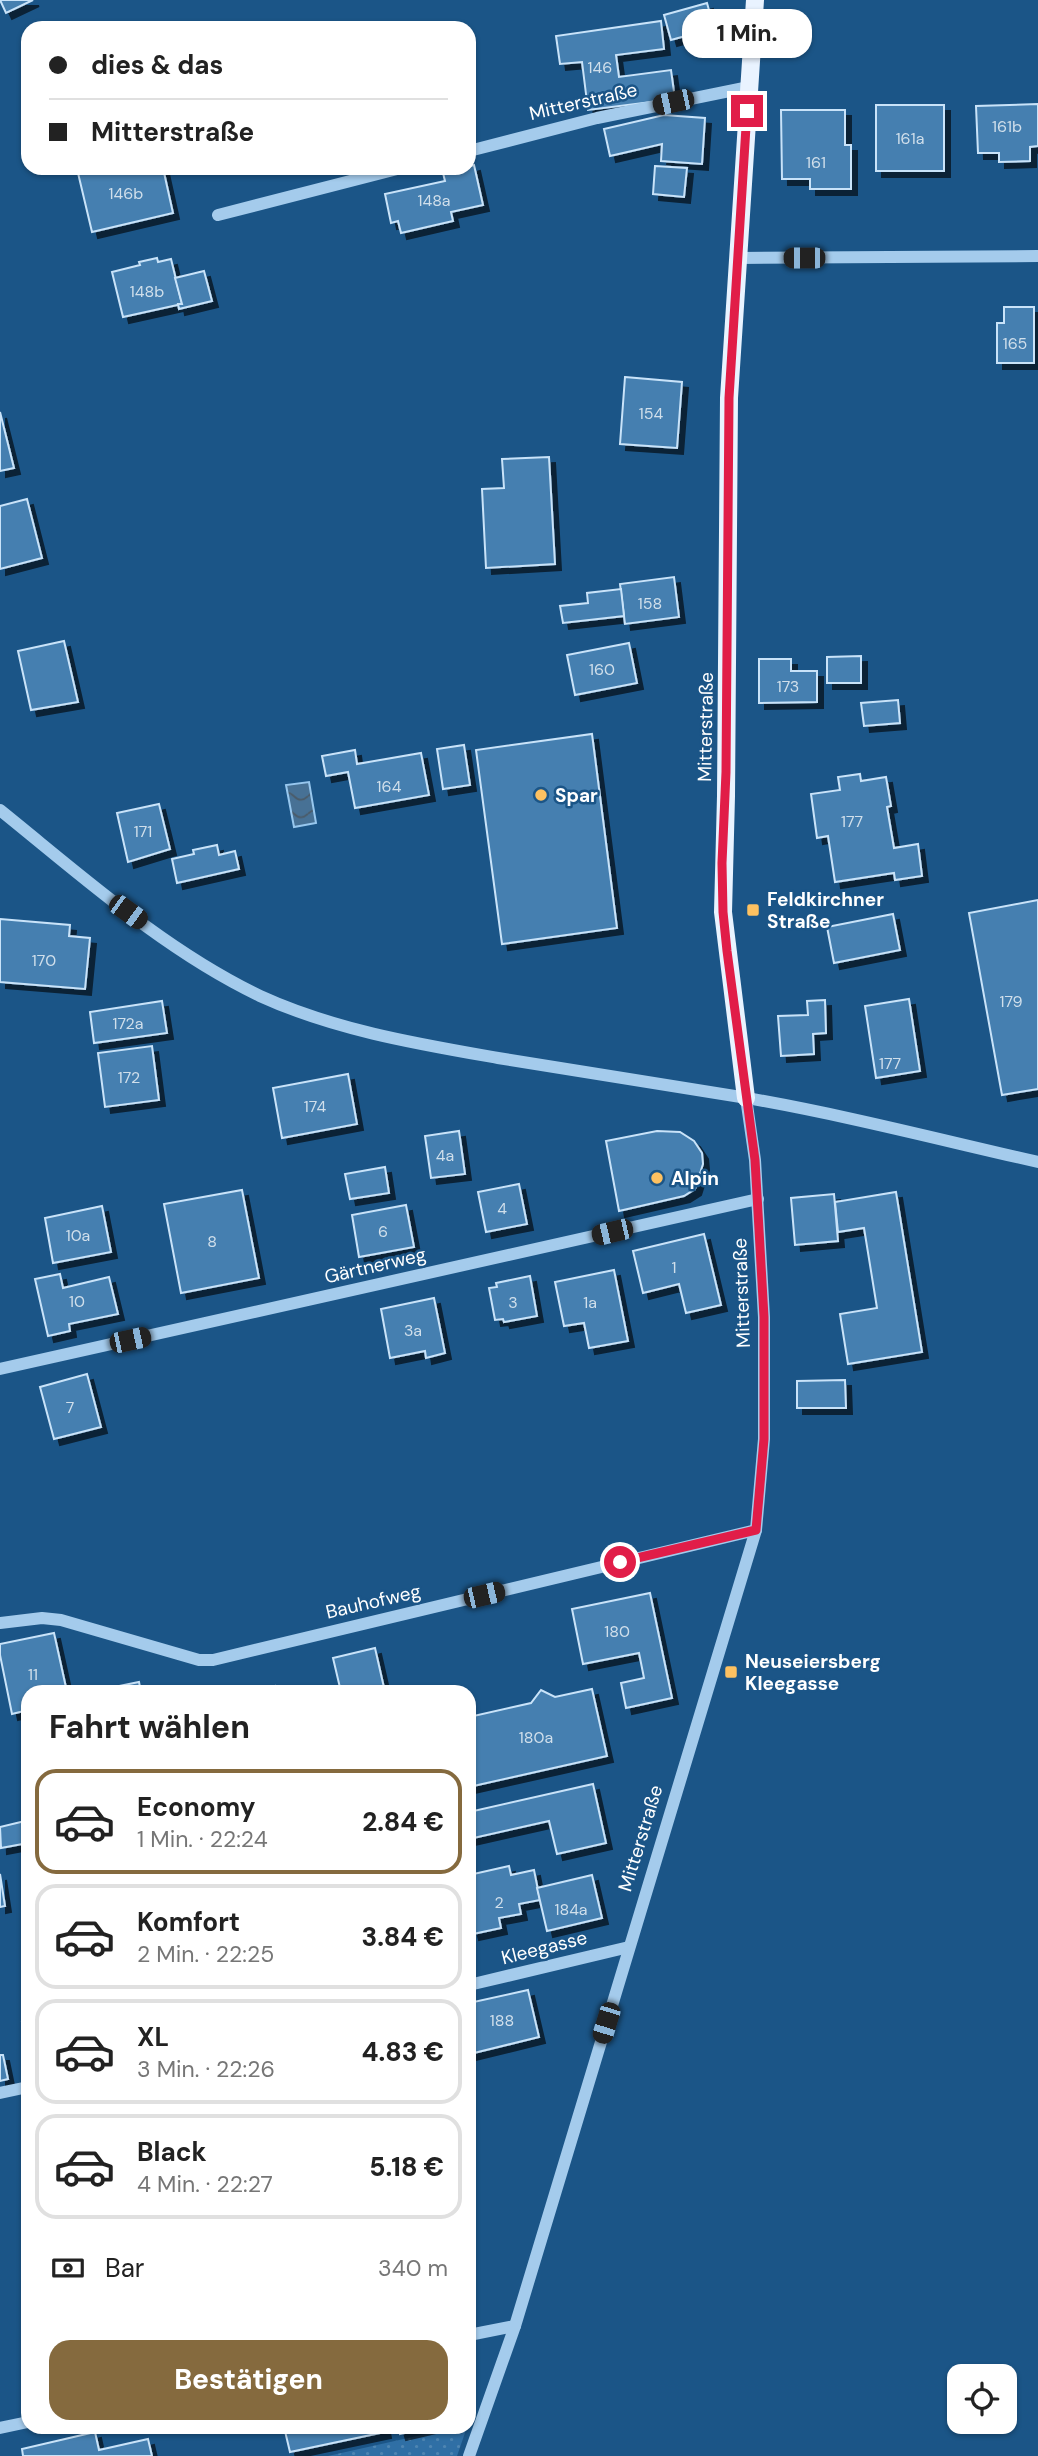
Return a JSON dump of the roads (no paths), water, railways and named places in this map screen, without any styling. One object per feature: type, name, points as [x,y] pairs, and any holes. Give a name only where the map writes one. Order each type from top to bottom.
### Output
[{"type":"main road","name":"Mitterstraße","points":[[746,1098],[723,912],[729,398],[755,0]]},
{"type":"street","name":"Mitterstraße","points":[[476,149],[597,118],[749,87]]},
{"type":"street","points":[[218,215],[374,175]]},
{"type":"street","points":[[738,258],[1038,256]]},
{"type":"street","points":[[0,810],[110,898],[215,973],[303,1014],[438,1048],[746,1098],[1038,1162]]},
{"type":"street","name":"Mitterstraße","points":[[469,2456],[515,2326],[756,1530],[764,1439],[764,1317],[758,1199],[746,1098]]},
{"type":"street","name":"Gärtnerweg","points":[[0,1369],[758,1199]]},
{"type":"street","name":"Bauhofweg","points":[[0,1623],[42,1618],[61,1620],[198,1660],[213,1660],[756,1530]]},
{"type":"street","name":"Kleegasse","points":[[476,1983],[629,1947]]},
{"type":"street","points":[[0,2093],[21,2088]]},
{"type":"street","points":[[476,2334],[515,2326]]},
{"type":"street","points":[[0,2428],[21,2424]]},
{"type":"water","points":[[309,782],[316,823],[294,827],[286,785]]},
{"type":"place","name":"Spar","points":[[541,795]]},
{"type":"place","name":"Feldkirchner Straße","points":[[753,910]]},
{"type":"place","name":"Alpin","points":[[657,1178]]},
{"type":"place","name":"Neuseiersberg Kleegasse","points":[[731,1672]]}]
